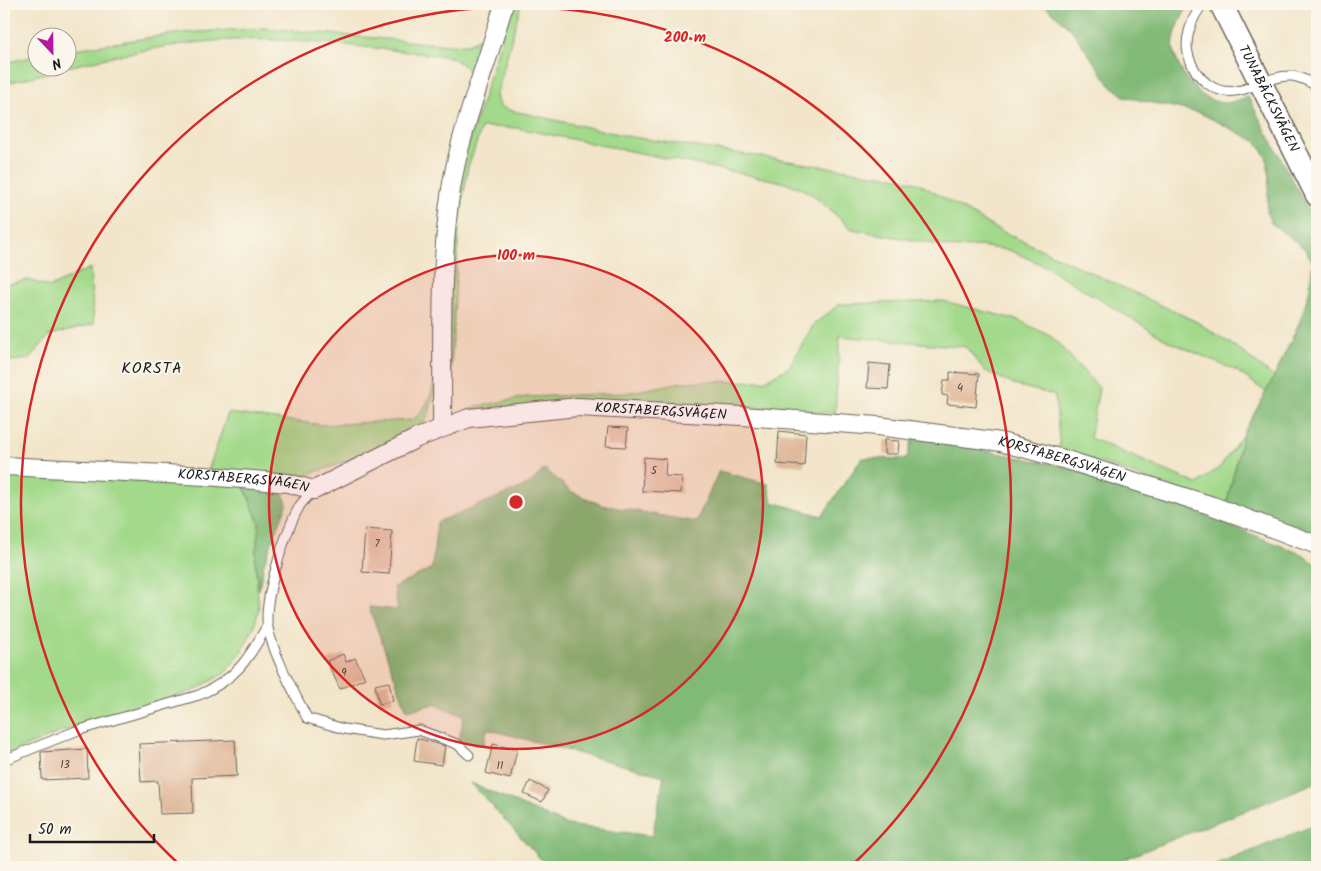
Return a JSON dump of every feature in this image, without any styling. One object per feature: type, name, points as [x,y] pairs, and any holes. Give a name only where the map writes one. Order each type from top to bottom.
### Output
[{"type":"street","points":[[442,427],[444,290],[451,188],[472,105],[504,4]]},
{"type":"street","name":"TUNABÄCKSVÄGEN","points":[[1221,4],[1317,195]]},
{"type":"street","name":"KORSTABERGSVÄGEN","points":[[4,466],[206,476],[288,483],[314,490],[442,427],[470,418],[497,414],[578,407],[834,422],[1001,442],[1070,461],[1213,506],[1317,546]]},
{"type":"lane","points":[[1203,4],[1197,11],[1189,32],[1186,50],[1192,67],[1204,83],[1220,91],[1240,91],[1261,82],[1292,76],[1317,86]]},
{"type":"lane","points":[[4,760],[76,732],[190,698],[217,687],[242,666],[267,626],[276,565],[286,535],[300,505],[314,490]]},
{"type":"lane","points":[[267,626],[290,683],[307,718],[344,729],[383,735],[419,730],[457,744],[469,755]]},
{"type":"green space","points":[[493,4],[500,4],[472,79],[466,67],[451,57],[338,44],[270,40],[219,41],[168,46],[78,65],[78,48],[180,33],[266,28],[451,45],[468,44],[484,36]]},
{"type":"green space","points":[[512,4],[521,4],[496,97],[500,106],[509,110],[632,137],[899,178],[920,184],[993,227],[1197,322],[1237,348],[1274,377],[1266,392],[1237,371],[1168,341],[1045,266],[1009,250],[978,246],[955,248],[852,229],[813,195],[798,187],[778,181],[517,128],[482,127],[468,167],[459,225],[450,388],[449,322],[453,227],[462,167]]},
{"type":"green space","points":[[1043,4],[1189,4],[1178,27],[1173,45],[1177,60],[1186,78],[1199,93],[1217,102],[1226,103],[1248,97],[1317,226],[1317,537],[1226,506],[1243,434],[1274,377],[1300,321],[1309,292],[1313,262],[1304,248],[1271,223],[1267,213],[1269,174],[1266,156],[1257,142],[1200,113],[1125,97],[1110,85],[1071,29]]},
{"type":"green space","points":[[28,58],[28,78],[4,84],[4,63]]},
{"type":"green space","points":[[90,268],[94,324],[50,335],[29,359],[11,361],[4,343],[4,285],[28,280],[50,287]]},
{"type":"green space","points":[[943,301],[1018,320],[1052,337],[1099,388],[1090,438],[1197,484],[1220,467],[1243,434],[1226,506],[1060,449],[1055,395],[1014,385],[984,370],[966,347],[840,336],[835,413],[745,407],[577,402],[467,411],[478,406],[527,397],[626,393],[683,382],[764,381],[789,367],[814,324],[840,304]]},
{"type":"green space","points":[[437,369],[431,407],[420,428],[334,466],[298,477],[208,471],[228,413],[323,425],[412,420],[427,404]]},
{"type":"green space","points":[[913,436],[1057,465],[1154,495],[1304,555],[1317,565],[1317,782],[1104,867],[548,867],[471,783],[567,825],[652,836],[664,776],[487,729],[483,745],[459,740],[464,716],[434,704],[407,711],[369,607],[398,610],[394,587],[432,568],[437,522],[528,485],[545,469],[572,492],[602,505],[696,522],[719,471],[768,484],[772,502],[822,516],[862,458],[907,459]]},
{"type":"green space","points":[[4,473],[243,485],[259,523],[255,560],[259,609],[254,627],[242,651],[225,673],[193,691],[74,727],[4,755]]},
{"type":"green space","points":[[244,485],[276,489],[285,497],[287,504],[264,563],[259,590],[255,560],[259,523]]},
{"type":"green space","points":[[1317,824],[1317,867],[1212,867]]},
{"type":"building","points":[[869,363],[890,365],[888,389],[867,388]]},
{"type":"building","points":[[950,372],[979,374],[976,407],[947,404],[948,396],[942,395],[944,380],[950,380]]},
{"type":"building","points":[[608,427],[628,428],[626,447],[606,446]]},
{"type":"building","points":[[779,431],[806,434],[804,466],[777,464]]},
{"type":"building","points":[[884,440],[899,441],[898,454],[884,454]]},
{"type":"building","points":[[644,457],[666,459],[665,476],[682,477],[681,493],[642,491]]},
{"type":"building","points":[[365,529],[392,531],[389,574],[362,572]]},
{"type":"building","points":[[343,654],[346,662],[355,658],[365,678],[340,689],[327,661]]},
{"type":"building","points":[[389,682],[393,701],[379,704],[375,685]]},
{"type":"building","points":[[417,738],[445,746],[442,765],[414,761]]},
{"type":"building","points":[[235,740],[237,776],[192,778],[193,813],[160,814],[158,781],[141,782],[139,744]]},
{"type":"building","points":[[493,744],[517,750],[510,779],[486,773]]},
{"type":"building","points":[[87,749],[88,778],[42,780],[41,752]]},
{"type":"building","points":[[530,781],[548,790],[542,802],[524,794]]},
{"type":"district","name":"KORSTA","points":[[152,368]]}]
